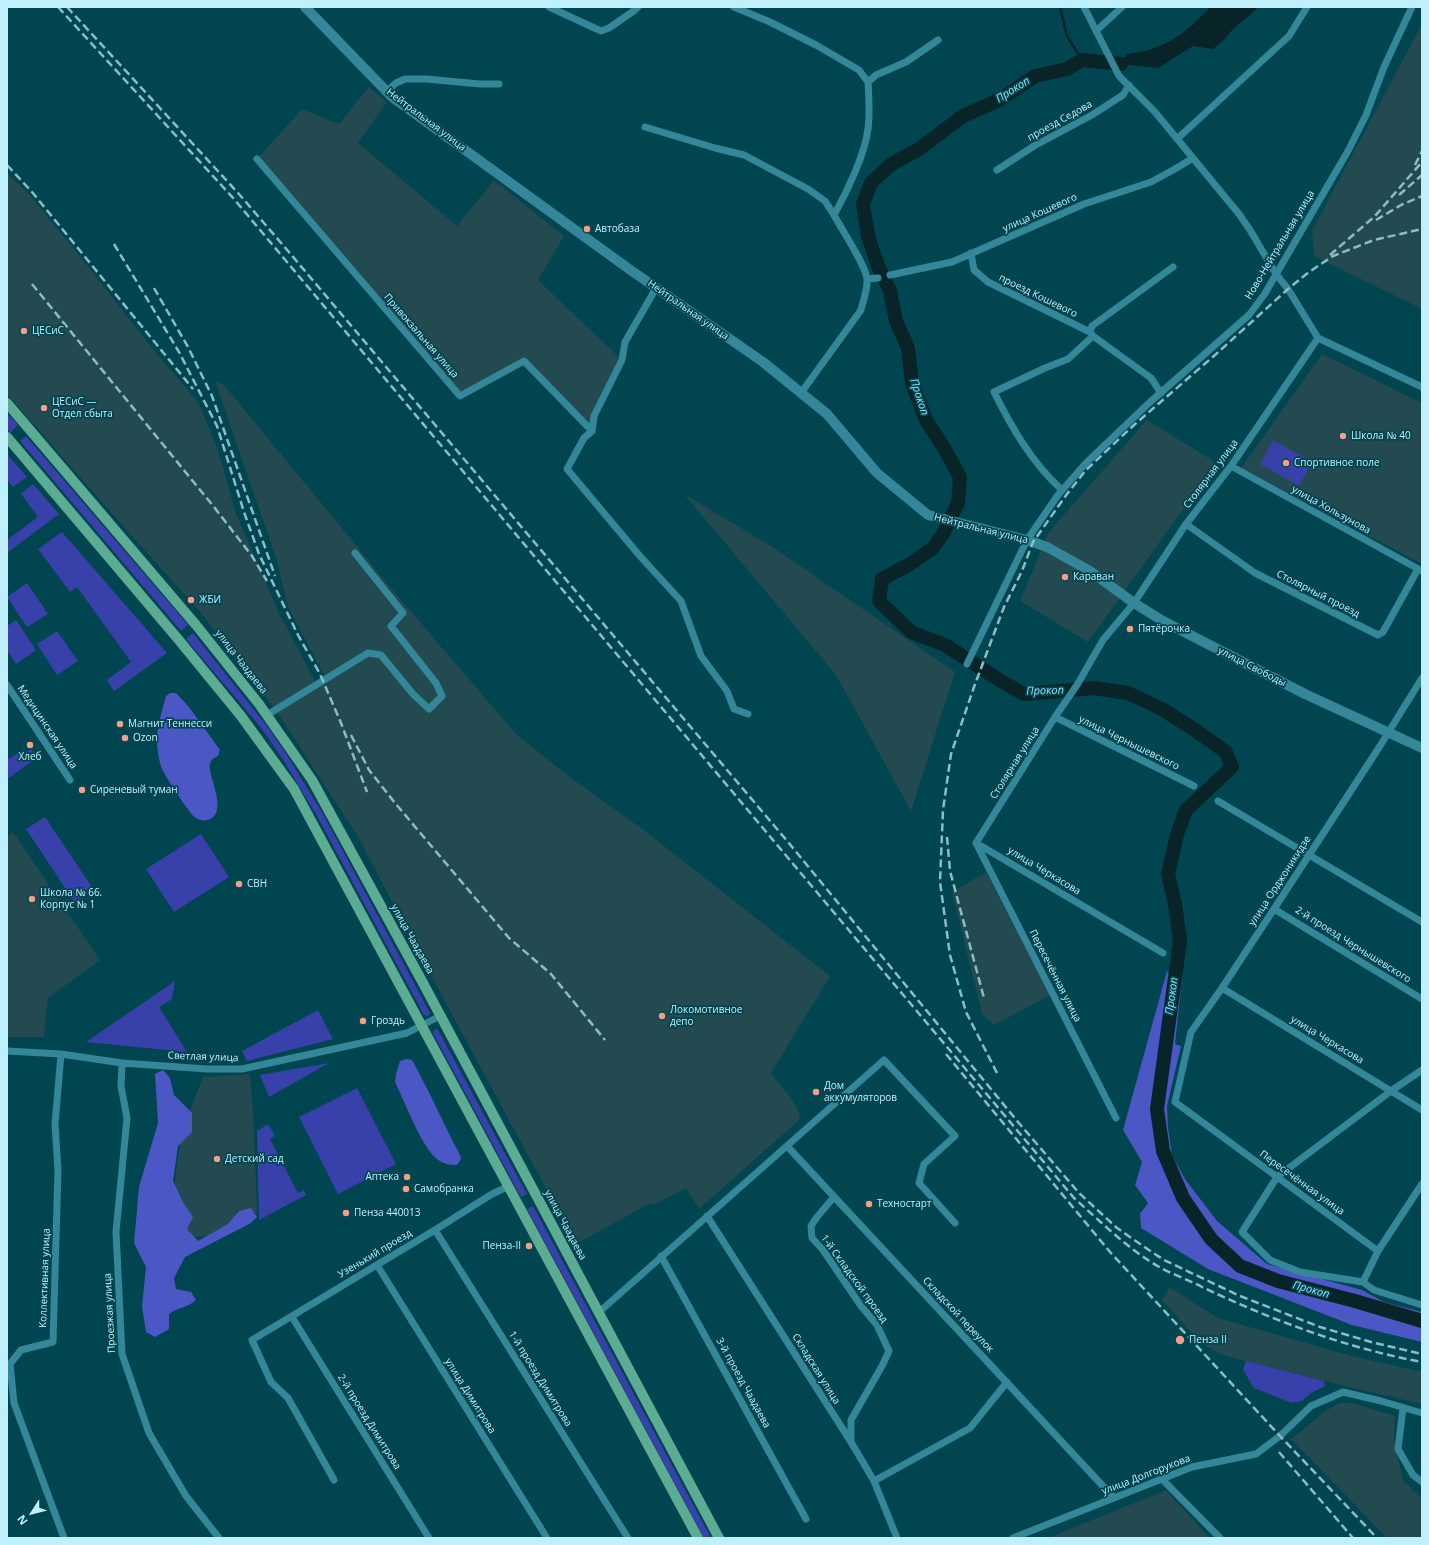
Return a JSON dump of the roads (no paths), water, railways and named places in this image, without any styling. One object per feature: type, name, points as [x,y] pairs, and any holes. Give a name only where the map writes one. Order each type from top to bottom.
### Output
[{"type":"main road","name":"Нейтральная улица","points":[[305,7],[392,97],[656,288],[763,362],[827,414],[877,473],[928,515],[970,527],[1027,540],[1047,547],[1090,572]]},
{"type":"main road","name":"улица Чаадаева","points":[[7,403],[196,625],[267,716],[312,780],[719,1538]]},
{"type":"main road","points":[[7,437],[178,639],[241,716],[294,789],[698,1538]]},
{"type":"main road","name":"улица Свободы","points":[[1090,572],[1134,603],[1163,620],[1305,694],[1422,748]]},
{"type":"street","points":[[549,7],[601,31],[609,28],[638,7]]},
{"type":"street","points":[[734,7],[770,22],[816,45],[859,70],[868,82],[868,130],[864,147],[846,194],[834,215]]},
{"type":"street","points":[[1084,7],[1119,76],[1155,112],[1239,214],[1318,338],[1422,387]]},
{"type":"street","points":[[1096,31],[1122,7]]},
{"type":"street","points":[[1177,139],[1289,36],[1307,7]]},
{"type":"street","name":"Ново-Нейтральная улица","points":[[967,664],[1027,540],[1062,490],[1086,463],[1249,314],[1264,295],[1348,152],[1366,115],[1384,67],[1412,7]]},
{"type":"street","points":[[868,82],[876,75],[906,62],[938,40]]},
{"type":"street","points":[[386,91],[396,83],[405,79],[500,84]]},
{"type":"street","name":"проезд Седова","points":[[997,170],[1034,146],[1092,115],[1123,95],[1129,85]]},
{"type":"street","points":[[645,127],[744,155],[826,200],[861,262],[867,279],[861,310],[801,393]]},
{"type":"street","name":"улица Кошевого","points":[[890,276],[952,262],[1084,204],[1151,182],[1175,170],[1193,158]]},
{"type":"street","name":"Привокзальная улица","points":[[257,159],[460,396],[524,361],[592,431]]},
{"type":"street","name":"проезд Кошевого","points":[[971,253],[974,270],[988,282],[1092,334],[1151,378],[1161,393]]},
{"type":"street","points":[[1062,490],[1042,471],[1011,425],[994,392],[1044,368],[1068,359],[1092,334],[1092,326],[1172,267]]},
{"type":"street","points":[[867,279],[878,278]]},
{"type":"street","points":[[656,288],[625,342],[622,360],[594,416],[592,431],[584,438],[567,470],[639,555],[681,601],[701,656],[727,691],[734,709],[748,714]]},
{"type":"street","name":"Столярная улица","points":[[976,843],[1055,717],[1077,685],[1103,640],[1134,603],[1186,524],[1231,466],[1318,338]]},
{"type":"street","name":"улица Хользунова","points":[[1231,466],[1420,570]]},
{"type":"street","name":"Столярный проезд","points":[[1186,524],[1255,573],[1378,635],[1383,632],[1420,570]]},
{"type":"street","points":[[267,716],[368,653],[381,655],[413,694],[429,709],[442,696],[436,683],[391,626],[404,613],[355,553]]},
{"type":"street","name":"улица Орджоникидзе","points":[[1175,1102],[1191,1032],[1274,909],[1422,678]]},
{"type":"street","name":"Медицинская улица","points":[[7,685],[70,780]]},
{"type":"street","name":"улица Чернышевского","points":[[1055,717],[1194,786]]},
{"type":"street","points":[[1218,801],[1308,856],[1422,922]]},
{"type":"street","name":"улица Черкасова","points":[[976,843],[1163,953]]},
{"type":"street","name":"Пересечённая улица","points":[[976,843],[1116,1118]]},
{"type":"street","name":"2-й проезд Чернышевского","points":[[1274,909],[1422,999]]},
{"type":"street","name":"улица Черкасова","points":[[1222,988],[1422,1110]]},
{"type":"street","name":"Светлая улица","points":[[7,1051],[61,1054],[122,1063],[207,1069],[242,1069],[407,1033],[440,1016]]},
{"type":"street","name":"Коллективная улица","points":[[61,1054],[55,1124],[58,1170],[53,1342],[21,1350],[10,1364],[14,1403],[64,1538]]},
{"type":"street","points":[[598,1312],[884,1060],[955,1136],[924,1164],[919,1183],[955,1223]]},
{"type":"street","name":"Проезжая улица","points":[[122,1063],[121,1086],[127,1118],[116,1232],[122,1354],[149,1433],[186,1496],[219,1538]]},
{"type":"street","points":[[1422,1070],[1391,1091],[1277,1177],[1242,1232],[1270,1260],[1300,1272],[1363,1282],[1374,1290],[1422,1305]]},
{"type":"street","name":"Пересечённая улица","points":[[1175,1102],[1378,1251]]},
{"type":"street","name":"Складской переулок","points":[[787,1146],[1114,1498]]},
{"type":"street","points":[[1363,1282],[1378,1251],[1422,1184]]},
{"type":"street","name":"Узенький проезд","points":[[334,1480],[288,1398],[271,1382],[252,1340],[492,1194],[509,1186]]},
{"type":"street","name":"1-й Складской проезд","points":[[834,1196],[811,1226],[812,1238],[823,1250],[861,1306],[877,1325],[889,1351],[851,1420],[851,1442]]},
{"type":"street","name":"Складская улица","points":[[707,1216],[851,1442],[874,1481],[897,1538]]},
{"type":"street","name":"1-й проезд Димитрова","points":[[435,1230],[628,1538]]},
{"type":"street","name":"3-й проезд Чаадаева","points":[[662,1256],[806,1519]]},
{"type":"street","name":"улица Димитрова","points":[[377,1265],[547,1538]]},
{"type":"street","name":"2-й проезд Димитрова","points":[[292,1317],[429,1538]]},
{"type":"street","points":[[874,1481],[970,1428],[1006,1382]]},
{"type":"street","name":"улица Долгорукова","points":[[1013,1538],[1192,1467],[1256,1454],[1280,1436],[1311,1406],[1343,1392],[1403,1408]]},
{"type":"street","points":[[1422,1413],[1403,1408],[1398,1450],[1413,1475],[1422,1482]]},
{"type":"street","points":[[1162,1479],[1220,1538]]},
{"type":"waterway","points":[[1060,7],[1067,36],[1082,60]]},
{"type":"waterway","name":"Прокоп","points":[[1121,64],[1082,60],[1067,69],[1035,76],[1001,99],[963,116],[919,149],[890,165],[871,183],[863,204],[868,236],[878,266],[890,291],[896,321],[908,348],[912,383],[926,420],[960,477],[958,503],[943,534],[933,548],[910,564],[882,579],[879,601],[911,632],[945,645],[1024,694],[1094,688],[1128,693],[1162,709],[1226,752],[1232,767],[1186,810],[1177,835],[1168,874],[1175,904],[1180,941],[1157,1109],[1163,1151],[1183,1198],[1211,1239],[1240,1266],[1278,1281],[1355,1301],[1422,1321]]},
{"type":"railway","points":[[58,7],[234,199],[1074,1198],[1138,1253],[1166,1271],[1255,1311],[1310,1332],[1365,1349],[1422,1362]]},
{"type":"railway","points":[[67,7],[239,194],[288,251],[788,842],[1018,1122],[1079,1193],[1117,1228],[1164,1260],[1240,1296],[1320,1327],[1371,1342],[1422,1354]]},
{"type":"railway","points":[[1415,165],[1422,151]]},
{"type":"railway","points":[[1330,255],[1375,216],[1422,162]]},
{"type":"railway","points":[[7,165],[32,192],[193,389]]},
{"type":"railway","points":[[1399,195],[1422,175]]},
{"type":"railway","points":[[1376,220],[1401,205],[1422,196]]},
{"type":"railway","points":[[997,1073],[966,1012],[950,955],[940,882],[943,810],[951,754],[1004,607],[1022,571],[1033,542],[1086,470],[1134,425],[1309,272],[1333,256],[1374,240],[1422,229]]},
{"type":"railway","points":[[114,244],[179,352],[217,426],[259,554],[298,635],[320,674],[341,723],[367,792]]},
{"type":"railway","points":[[32,284],[214,507],[252,556],[267,581]]},
{"type":"railway","points":[[154,288],[188,347],[212,396],[275,576]]},
{"type":"railway","points":[[351,735],[369,770],[395,803],[509,938],[551,974],[605,1040]]},
{"type":"railway","points":[[947,837],[950,871],[984,998]]},
{"type":"railway","points":[[946,1054],[1110,1252],[1280,1436],[1377,1538]]},
{"type":"railway","points":[[1279,1452],[1353,1538]]},
{"type":"place","name":"Автобаза","points":[[587,229]]},
{"type":"place","name":"ЦЕСиС","points":[[24,331]]},
{"type":"place","name":"ЦЕСиС — Отдел сбыта","points":[[44,408]]},
{"type":"place","name":"Школа № 40","points":[[1343,436]]},
{"type":"place","name":"Спортивное поле","points":[[1286,463]]},
{"type":"place","name":"Караван","points":[[1065,577]]},
{"type":"place","name":"ЖБИ","points":[[191,600]]},
{"type":"place","name":"Пятёрочка","points":[[1130,629]]},
{"type":"place","name":"Магнит Теннесси","points":[[120,724]]},
{"type":"place","name":"Ozon","points":[[125,738]]},
{"type":"place","name":"Хлеб","points":[[30,745]]},
{"type":"place","name":"Сиреневый туман","points":[[82,790]]},
{"type":"place","name":"СВН","points":[[239,884]]},
{"type":"place","name":"Школа № 66. Корпус № 1","points":[[32,899]]},
{"type":"place","name":"Локомотивное депо","points":[[662,1016]]},
{"type":"place","name":"Гроздь","points":[[363,1021]]},
{"type":"place","name":"Дом аккумуляторов","points":[[816,1092]]},
{"type":"place","name":"Детский сад","points":[[217,1159]]},
{"type":"place","name":"Аптека","points":[[407,1177]]},
{"type":"place","name":"Самобранка","points":[[406,1189]]},
{"type":"place","name":"Техностарт","points":[[869,1204]]},
{"type":"place","name":"Пенза 440013","points":[[346,1213]]},
{"type":"place","name":"Пенза-II","points":[[529,1246]]},
{"type":"place","name":"Пенза II","points":[[1180,1340]]}]
